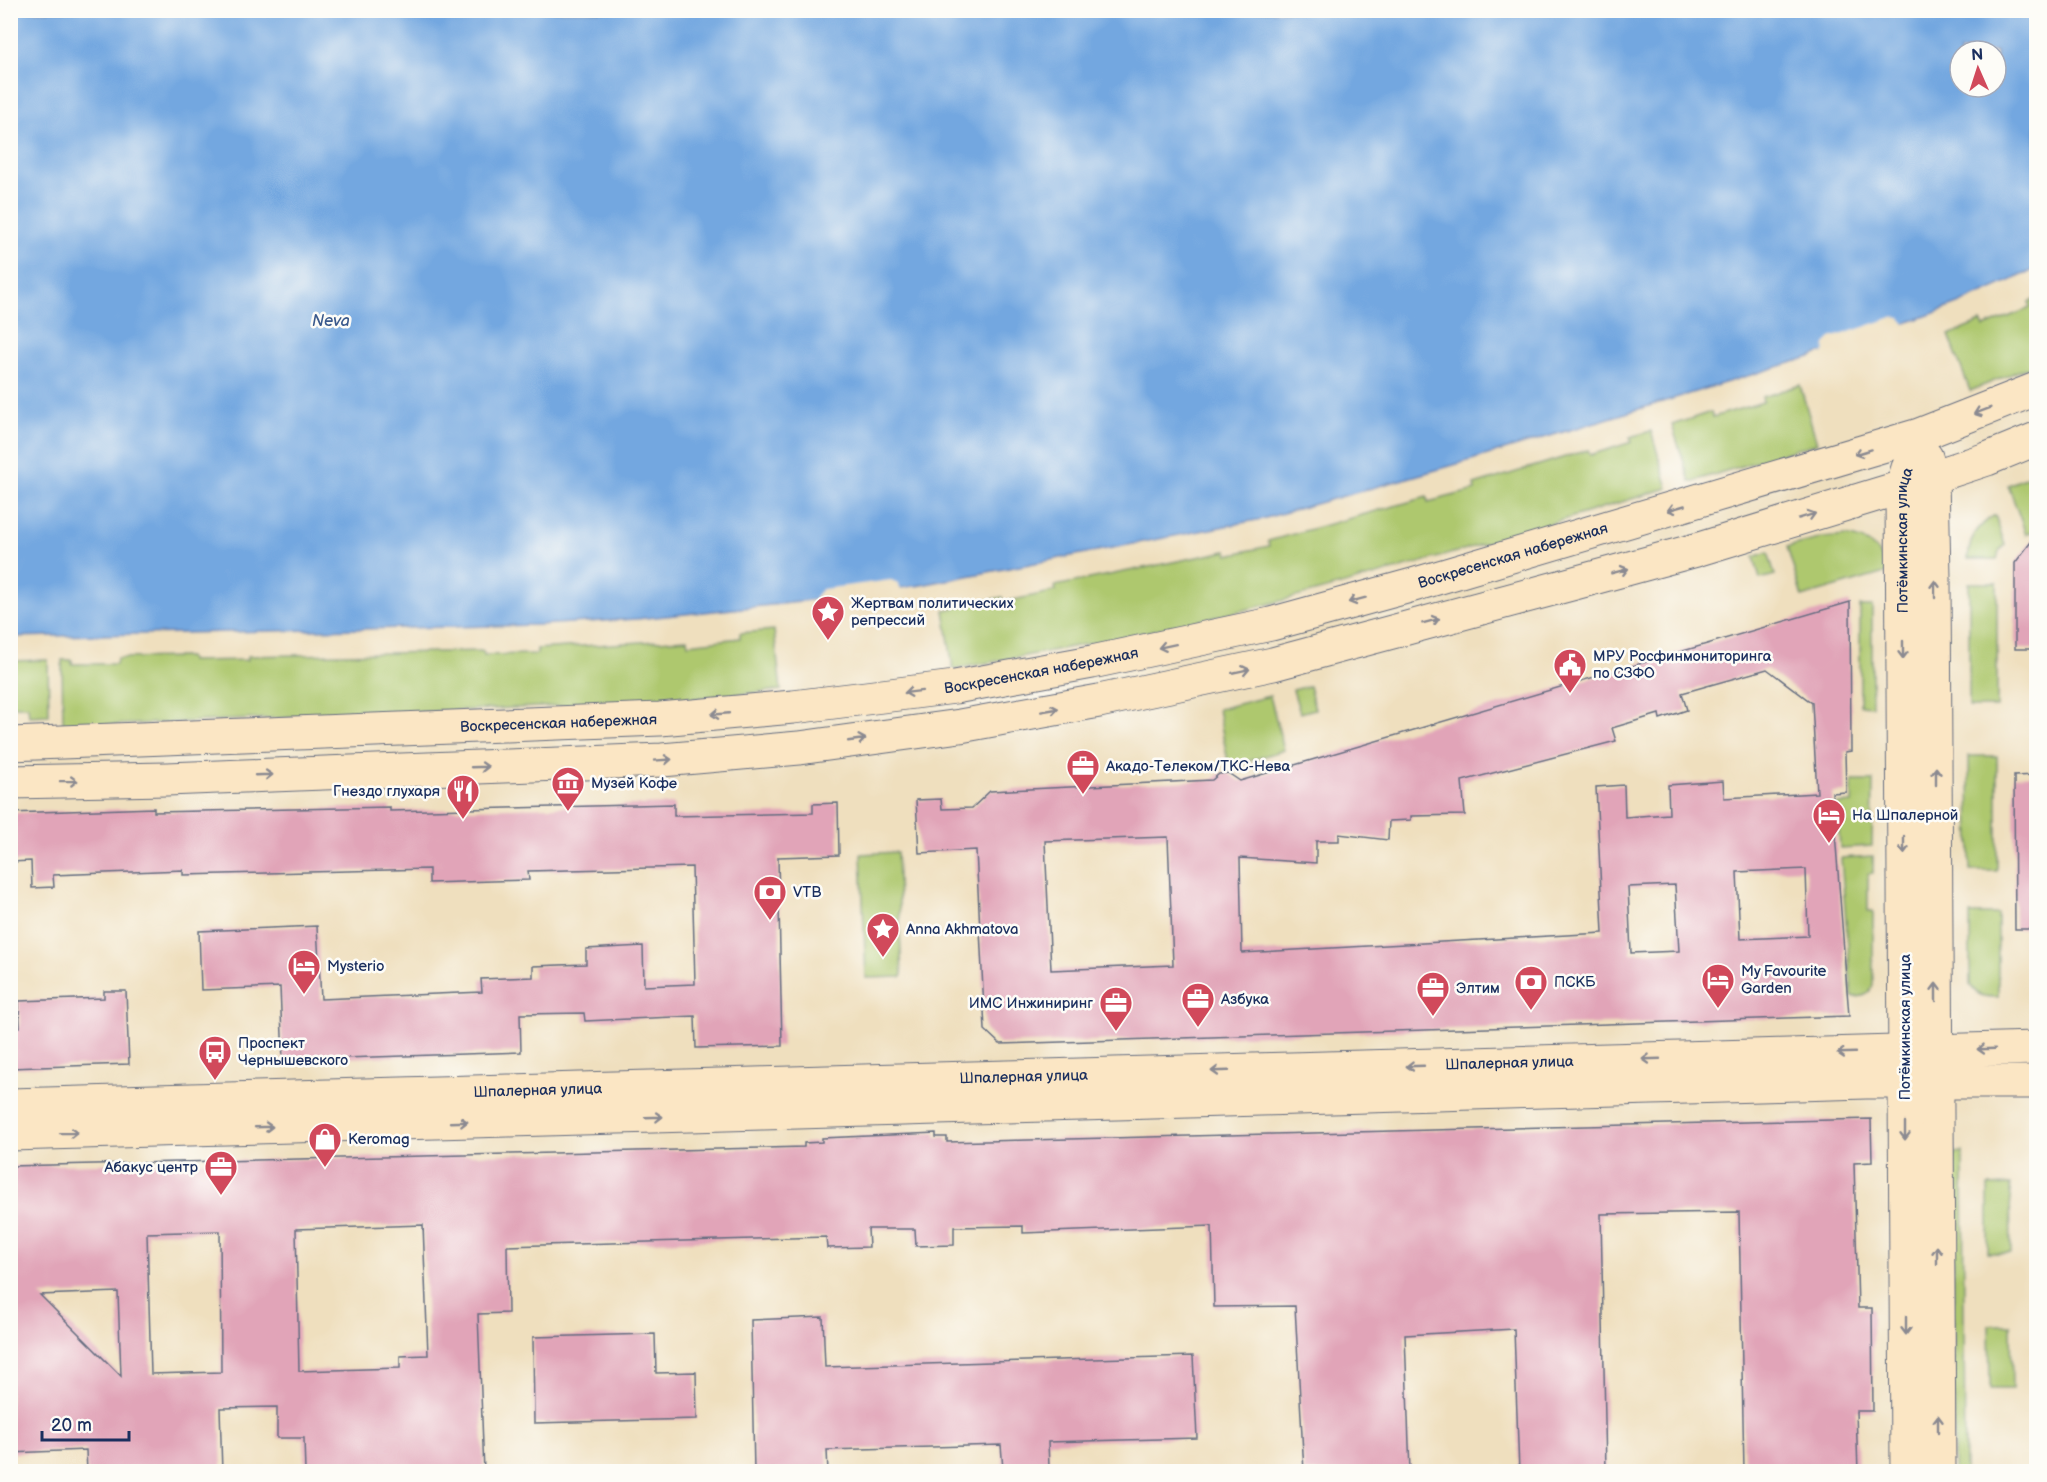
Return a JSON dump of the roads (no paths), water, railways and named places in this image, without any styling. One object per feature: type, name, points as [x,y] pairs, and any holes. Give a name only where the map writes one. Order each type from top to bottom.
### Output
[{"type":"street","name":"Воскресенская набережная","points":[[10,744],[660,719],[793,707],[955,687],[1092,662],[1271,624],[1436,578],[1919,435],[2037,389]]},
{"type":"street","name":"Потёмкинская улица","points":[[1907,1472],[1920,1067],[1917,482],[1919,435]]},
{"type":"street","points":[[10,782],[282,775],[662,760],[799,748],[960,726],[1099,701],[1273,663],[1696,550],[1917,482],[1987,459],[2037,439]]},
{"type":"street","name":"Шпалерная улица","points":[[10,1134],[1866,1082],[1920,1067],[2037,1048]]},
{"type":"street","name":"Потёмкинская улица","points":[[1920,1067],[1939,1472]]},
{"type":"street","name":"Шпалерная улица","points":[[10,1105],[1920,1067],[2037,1082]]},
{"type":"water","name":"Neva","points":[[10,11],[2036,11],[2036,269],[1961,303],[1840,348],[1468,461],[1262,519],[916,586],[800,602],[637,619],[538,625],[11,637]]},
{"type":"place","name":"Жертвам политических репрессий","points":[[828,641]]},
{"type":"place","name":"МРУ Росфинмониторинга по СЗФО","points":[[1570,694]]},
{"type":"place","name":"Акадо-Телеком/ТКС-Нева","points":[[1083,795]]},
{"type":"place","name":"Музей Кофе","points":[[568,812]]},
{"type":"place","name":"Гнездо глухаря","points":[[463,820]]},
{"type":"place","name":"На Шпалерной","points":[[1829,844]]},
{"type":"place","name":"VTB","points":[[770,921]]},
{"type":"place","name":"Anna Akhmatova","points":[[883,958]]},
{"type":"place","name":"Mysterio","points":[[304,995]]},
{"type":"place","name":"My Favourite Garden","points":[[1718,1009]]},
{"type":"place","name":"ПСКБ","points":[[1531,1011]]},
{"type":"place","name":"Элтим","points":[[1433,1017]]},
{"type":"place","name":"Азбука","points":[[1198,1028]]},
{"type":"place","name":"ИМС Инжиниринг","points":[[1116,1032]]},
{"type":"place","name":"Проспект Чернышевского","points":[[215,1081]]},
{"type":"place","name":"Keromag","points":[[325,1168]]},
{"type":"place","name":"Абакус центр","points":[[221,1196]]}]
